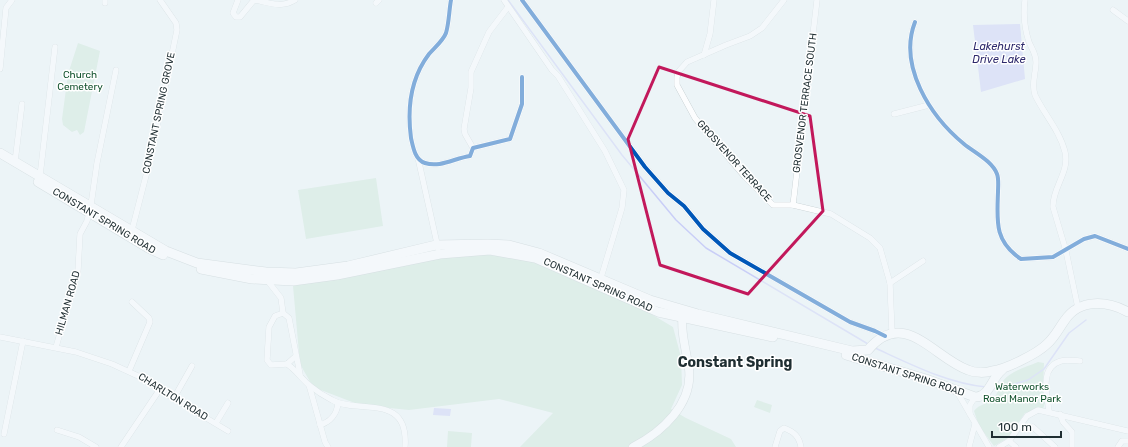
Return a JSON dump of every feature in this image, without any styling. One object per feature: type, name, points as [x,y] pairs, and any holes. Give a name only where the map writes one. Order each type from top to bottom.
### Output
[{"type":"main road","name":"CONSTANT SPRING ROAD","points":[[0,153],[40,176],[148,248],[184,264],[215,272],[267,280],[293,281],[337,275],[438,249]]},
{"type":"main road","name":"CONSTANT SPRING ROAD","points":[[0,159],[90,209],[132,230],[166,251],[197,263],[278,273],[296,273],[348,266],[438,249],[490,250],[535,258],[599,282],[658,312],[682,314],[852,351],[871,347],[889,335]]},
{"type":"main road","points":[[1078,308],[1090,304],[1109,304],[1128,312]]},
{"type":"main road","name":"CONSTANT SPRING ROAD","points":[[972,372],[993,371],[1010,364],[1046,345],[1054,337],[1065,319],[1078,308]]},
{"type":"main road","name":"CONSTANT SPRING ROAD","points":[[682,314],[875,363],[926,379],[975,398],[981,396],[996,374],[1010,364]]},
{"type":"main road","points":[[633,447],[662,428],[686,396],[690,378],[682,314]]},
{"type":"main road","points":[[889,335],[902,333],[916,337],[962,368],[987,376],[990,384]]},
{"type":"main road","points":[[871,347],[871,358],[926,379]]},
{"type":"street","points":[[0,69],[6,8],[12,0]]},
{"type":"street","name":"CONSTANT SPRING GROVE","points":[[132,230],[149,164],[177,30],[173,16],[160,0]]},
{"type":"street","points":[[238,0],[232,13],[236,17],[240,17],[254,0],[271,5],[288,4],[294,0]]},
{"type":"street","points":[[438,249],[418,158],[413,146],[409,120],[409,104],[412,87],[419,70],[446,33],[451,0]]},
{"type":"street","points":[[504,0],[552,70],[558,76],[605,151],[624,190],[622,208],[599,282]]},
{"type":"street","points":[[522,0],[645,167],[668,193],[684,206],[704,229],[730,252],[850,322],[889,335]]},
{"type":"street","points":[[704,54],[710,34],[714,0]]},
{"type":"street","name":"GROSVENOR TERRACE","points":[[784,0],[762,28],[750,36],[687,62],[678,71],[677,84],[695,118],[745,177],[773,205],[793,205],[831,214],[870,238],[880,248],[890,283],[889,335]]},
{"type":"street","name":"GROSVENOR TERRACE SOUTH","points":[[793,205],[817,0]]},
{"type":"street","points":[[1025,0],[1023,16],[1026,34],[1036,60],[1033,80],[1035,94],[1058,135],[1065,152],[1065,168],[1052,200],[1066,251],[1078,308]]},
{"type":"street","points":[[418,158],[424,163],[435,165],[470,156],[473,148],[464,129],[471,88],[471,72],[489,32],[508,7]]},
{"type":"street","points":[[1113,10],[1128,21]]},
{"type":"street","points":[[915,22],[910,34],[909,52],[912,64],[929,105],[962,142],[991,164],[998,175],[997,214],[999,232],[1004,244],[1021,259],[1053,257],[1066,251],[1084,239],[1095,236],[1128,249]]},
{"type":"street","points":[[40,176],[55,47]]},
{"type":"street","name":"HILMAN ROAD","points":[[56,347],[78,271],[80,234],[90,209],[97,163],[116,70]]},
{"type":"street","points":[[473,148],[510,139],[522,104],[522,77]]},
{"type":"street","points":[[15,162],[22,104]]},
{"type":"street","points":[[894,114],[929,105]]},
{"type":"street","points":[[890,283],[923,261]]},
{"type":"street","points":[[267,280],[281,298],[283,313],[289,318],[292,326],[300,374]]},
{"type":"street","points":[[130,371],[150,322],[150,318],[132,302]]},
{"type":"street","points":[[283,313],[275,316],[269,327],[267,360],[271,365],[287,364],[296,356]]},
{"type":"street","name":"CHARLTON ROAD","points":[[0,337],[56,347],[98,358],[130,371],[149,381],[174,398],[228,430]]},
{"type":"street","points":[[4,434],[23,341]]},
{"type":"street","points":[[1049,411],[1045,381],[1050,368],[1061,360],[1080,361]]},
{"type":"street","points":[[287,364],[300,374],[308,385],[324,442],[328,447]]},
{"type":"street","points":[[174,398],[192,366]]},
{"type":"street","points":[[308,385],[338,403],[388,410],[400,420],[406,434],[405,447]]},
{"type":"street","points":[[121,447],[160,389]]},
{"type":"street","points":[[956,390],[989,447]]},
{"type":"street","points":[[970,414],[970,405],[975,398]]},
{"type":"street","points":[[216,423],[228,403]]},
{"type":"street","points":[[320,425],[329,421],[337,409],[338,403]]},
{"type":"street","points":[[999,447],[1008,441],[1032,412],[1038,410],[1049,411],[1128,431]]},
{"type":"street","points":[[1060,414],[1063,422],[1072,432],[1072,447]]},
{"type":"street","points":[[969,447],[975,424]]},
{"type":"street","points":[[1033,427],[1055,447]]},
{"type":"street","points":[[775,447],[780,431],[784,428],[795,434],[800,440],[802,447]]},
{"type":"street","points":[[57,430],[80,437],[96,447]]},
{"type":"street","points":[[1008,441],[1016,447]]},
{"type":"street","points":[[1118,447],[1122,441],[1128,441]]},
{"type":"highlighted area","points":[[659,67],[810,116],[823,211],[748,294],[660,265],[628,139]]},
{"type":"green space","name":"Church Cemetery","points":[[78,43],[100,51],[84,132],[80,135],[77,130],[72,132],[63,125],[62,119],[68,74]]},
{"type":"green space","points":[[376,178],[383,226],[306,239],[298,190]]},
{"type":"green space","points":[[482,254],[529,260],[624,298],[673,327],[681,357],[682,385],[671,409],[686,418],[731,439],[736,447],[520,447],[553,413],[499,399],[409,410],[360,405],[313,387],[300,364],[293,286],[396,263]]},
{"type":"green space","name":"Waterworks Road Manor Park","points":[[1038,362],[1044,363],[1043,390],[1045,403],[1043,409],[1025,413],[1008,438],[994,446],[979,426],[974,411],[994,398],[1006,378],[1019,370]]},
{"type":"green space","points":[[757,400],[772,405],[770,413],[754,407]]},
{"type":"green space","points":[[448,431],[472,433],[471,447],[447,447]]},
{"type":"water","name":"Lakehurst Drive Lake","points":[[1020,24],[1025,79],[981,92],[973,25]]},
{"type":"water","points":[[434,408],[451,409],[450,416],[433,415]]},
{"type":"waterway","points":[[508,0],[622,155],[676,220],[706,248],[868,344]]},
{"type":"waterway","points":[[994,387],[1005,387],[1028,380],[1044,369],[1069,333],[1086,320]]},
{"type":"waterway","points":[[875,348],[943,377],[971,385],[986,387]]},
{"type":"cycle path","points":[[451,0],[446,33],[423,64],[418,73],[411,94],[409,116],[411,138],[415,153],[419,159],[425,163],[442,164],[470,156],[473,148],[510,139],[522,104],[522,77]]},
{"type":"cycle path","points":[[522,0],[645,167],[668,193],[684,206],[703,229],[730,253],[850,322],[885,336]]},
{"type":"cycle path","points":[[915,22],[911,39],[911,56],[914,73],[920,89],[929,105],[951,133],[995,169],[998,181],[997,212],[999,230],[1006,245],[1012,252],[1021,259],[1053,257],[1084,239],[1095,236],[1128,249]]},
{"type":"district","name":"Constant Spring","points":[[735,362]]}]
